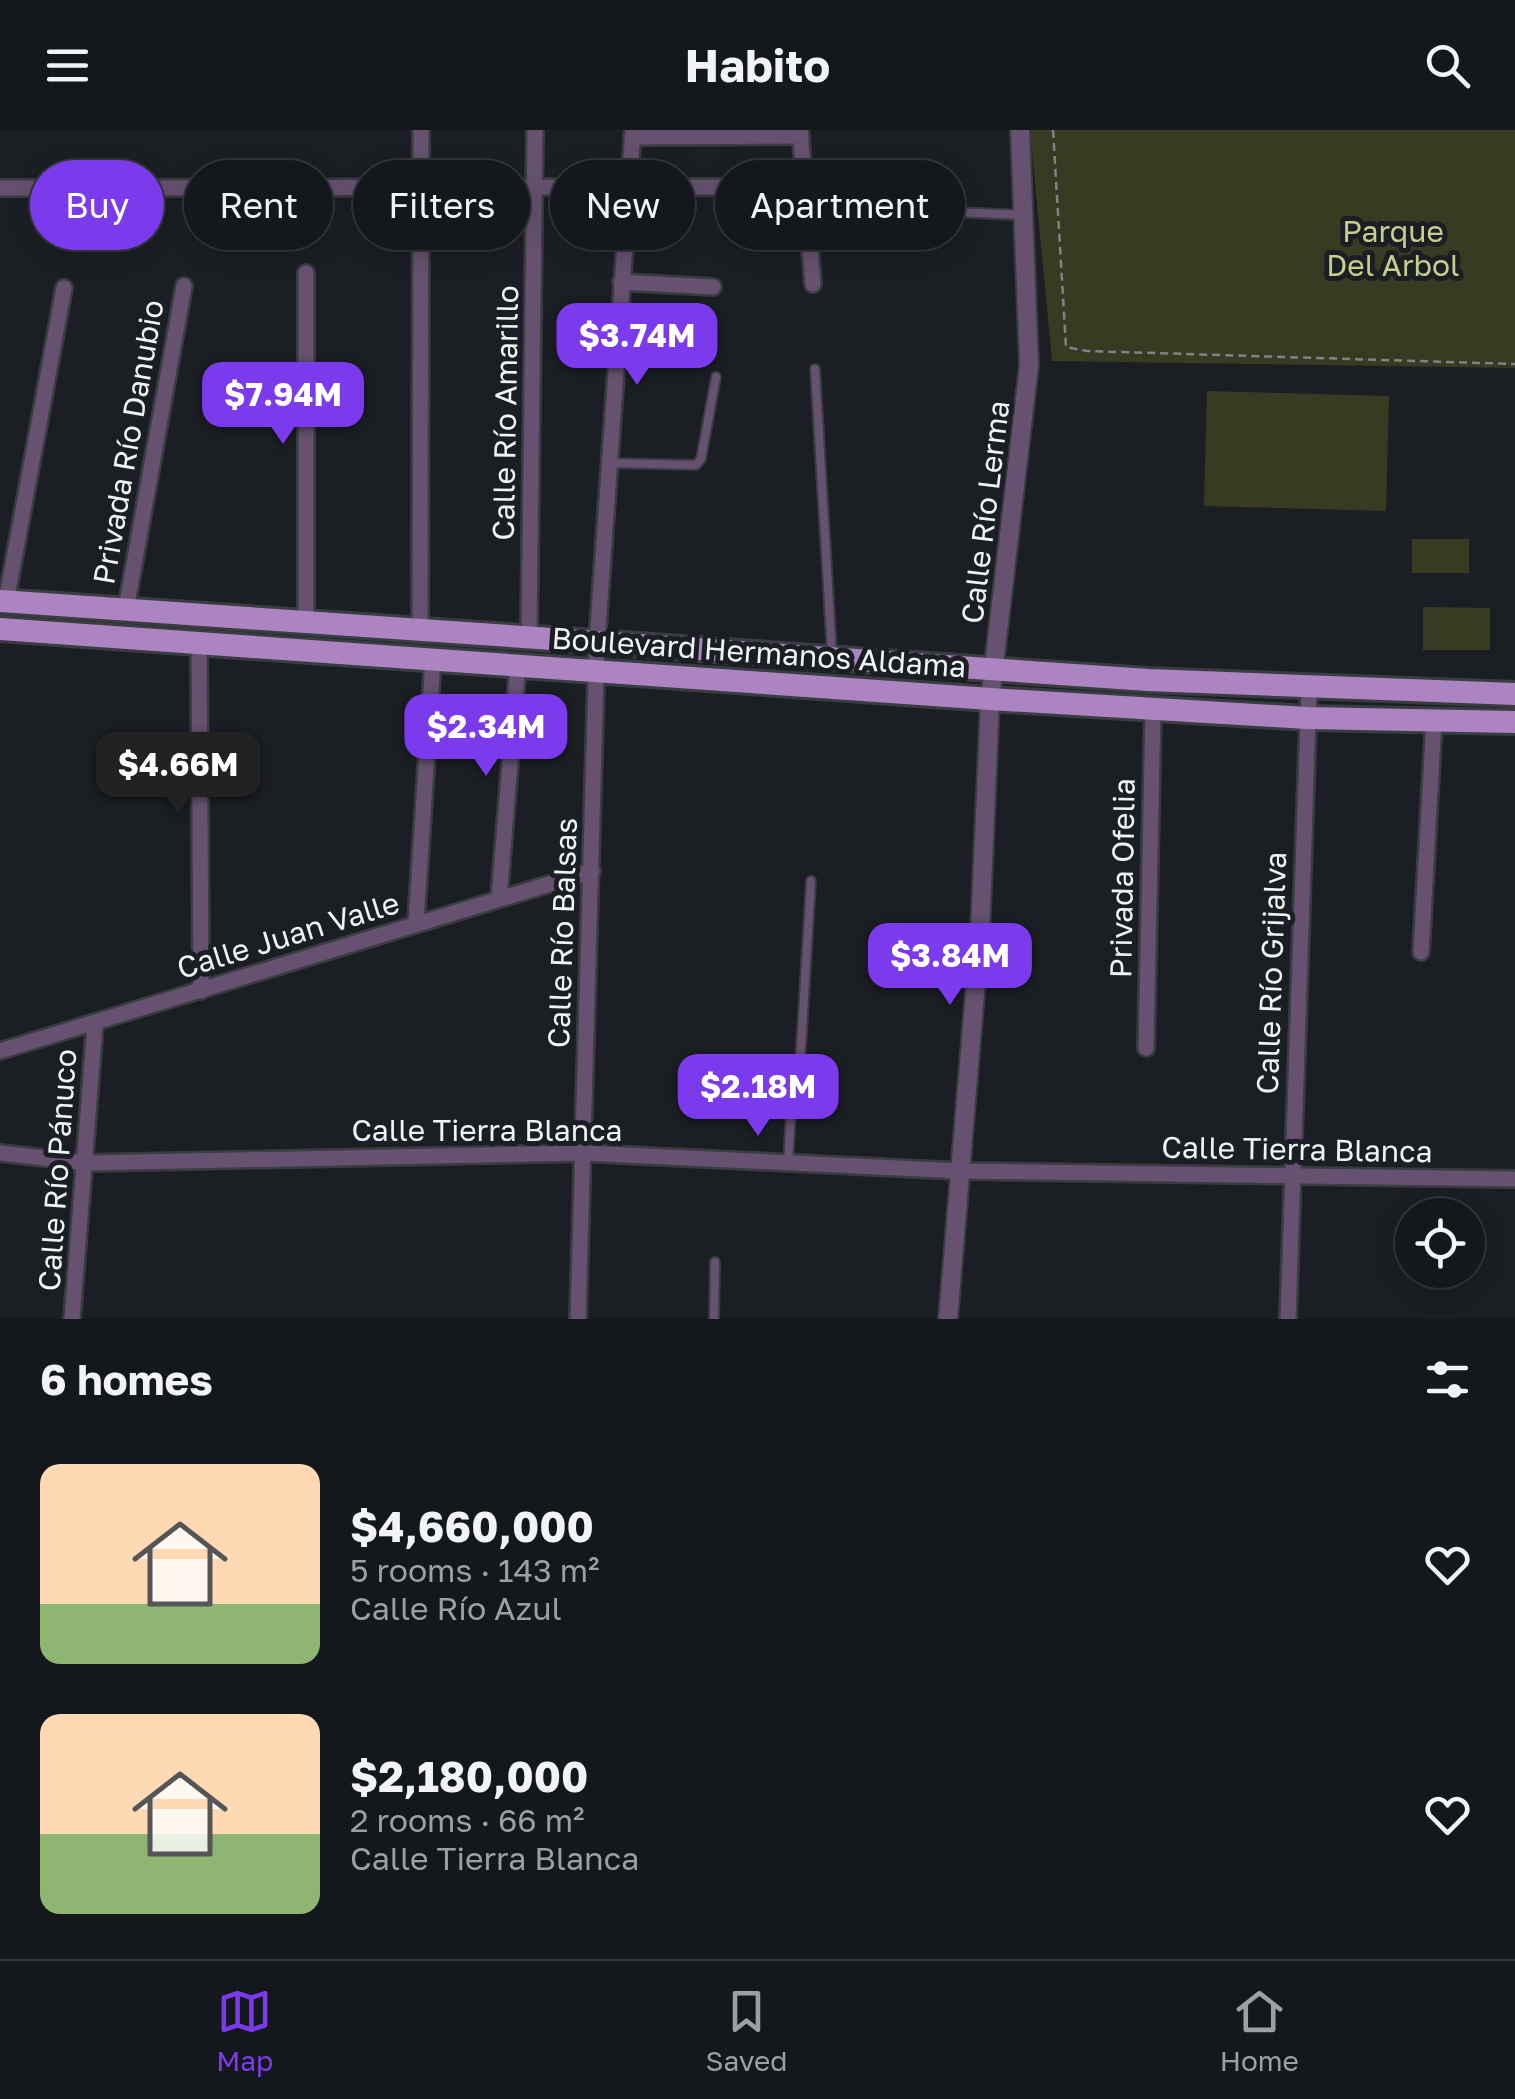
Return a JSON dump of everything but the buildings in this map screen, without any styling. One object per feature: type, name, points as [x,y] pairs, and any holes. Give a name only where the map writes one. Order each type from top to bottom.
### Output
[{"type":"main road","name":"Boulevard Hermanos Aldama","points":[[3,602],[994,670],[1308,689],[1515,694]]},
{"type":"main road","name":"Boulevard Hermanos Aldama","points":[[0,629],[990,699],[1307,718],[1515,722]]},
{"type":"street","points":[[421,130],[422,160]]},
{"type":"street","name":"Calle Río Amarillo","points":[[529,637],[535,130]]},
{"type":"street","name":"Calle Río Lerma","points":[[948,1319],[980,932],[990,699],[1029,366],[1020,130]]},
{"type":"street","points":[[633,134],[801,133],[802,160]]},
{"type":"street","name":"Calle Río Balsas","points":[[630,160],[633,134]]},
{"type":"street","points":[[0,188],[353,186]]},
{"type":"street","points":[[530,186],[550,186]]},
{"type":"street","points":[[420,628],[422,250]]},
{"type":"street","name":"Calle Río Balsas","points":[[578,1319],[597,642],[623,250]]},
{"type":"street","points":[[810,250],[813,284]]},
{"type":"street","points":[[306,273],[306,620]]},
{"type":"street","points":[[621,282],[713,287]]},
{"type":"street","name":"Privada Río Danubio","points":[[126,608],[184,286]]},
{"type":"street","points":[[3,602],[64,288]]},
{"type":"street","points":[[200,643],[201,991]]},
{"type":"street","points":[[416,923],[433,658]]},
{"type":"street","points":[[500,898],[518,664]]},
{"type":"street","name":"Calle Río Grijalva","points":[[1288,1319],[1308,689]]},
{"type":"street","name":"Privada Ofelia","points":[[1146,1048],[1153,709]]},
{"type":"street","points":[[1421,952],[1434,720]]},
{"type":"street","name":"Calle Juan Valle","points":[[0,1050],[592,871]]},
{"type":"street","name":"Calle Río Pánuco","points":[[72,1319],[95,1024]]},
{"type":"street","name":"Calle Tierra Blanca","points":[[0,1154],[87,1163],[583,1154],[961,1171],[1515,1179]]},
{"type":"lane","points":[[965,212],[1025,215]]},
{"type":"lane","points":[[816,369],[832,659]]},
{"type":"lane","points":[[609,463],[696,464],[701,459],[716,377]]},
{"type":"lane","points":[[788,1163],[794,1078],[800,1064],[811,881]]},
{"type":"lane","points":[[714,1319],[715,1262]]},
{"type":"path","points":[[1052,130],[1066,347],[1087,351],[1515,364]]},
{"type":"green space","name":"Parque Del Arbol","points":[[1030,130],[1515,130],[1515,368],[1052,361]]},
{"type":"green space","points":[[1207,391],[1389,396],[1386,511],[1204,506]]},
{"type":"green space","points":[[1412,539],[1469,539],[1469,573],[1412,573]]},
{"type":"green space","points":[[1423,607],[1490,608],[1490,650],[1423,650]]}]
